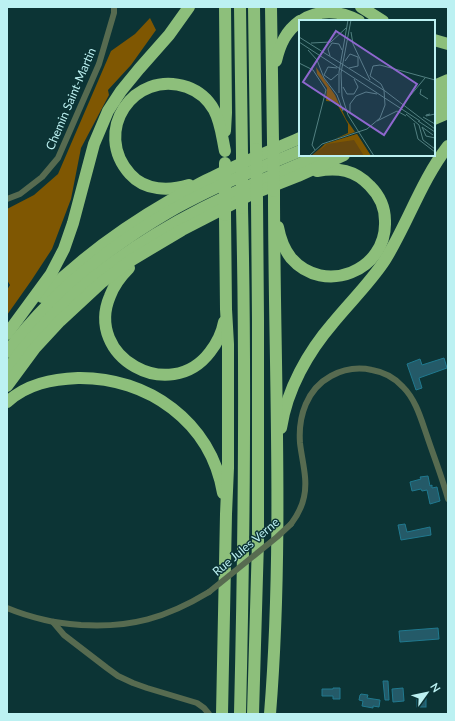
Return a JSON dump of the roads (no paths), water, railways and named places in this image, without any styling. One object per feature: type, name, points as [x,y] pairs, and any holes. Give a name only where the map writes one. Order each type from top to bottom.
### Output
[{"type":"highway","points":[[7,336],[51,274],[64,249],[74,223],[94,144],[108,111],[121,91],[169,35],[189,7]]},
{"type":"highway","points":[[222,714],[228,468],[228,344],[225,216],[225,7]]},
{"type":"highway","points":[[240,7],[244,458],[240,714]]},
{"type":"highway","points":[[254,7],[258,320],[258,541],[254,714]]},
{"type":"highway","points":[[270,714],[275,617],[277,475],[272,7]]},
{"type":"highway","points":[[361,7],[381,20]]},
{"type":"highway","points":[[302,20],[326,12],[345,14],[357,20]]},
{"type":"highway","points":[[272,79],[279,48],[283,40],[299,22]]},
{"type":"highway","points":[[435,40],[448,44]]},
{"type":"highway","points":[[435,86],[448,80]]},
{"type":"highway","points":[[210,178],[181,187],[165,189],[145,185],[134,178],[122,163],[116,144],[115,130],[119,116],[126,104],[140,92],[151,86],[178,84],[194,90],[204,97],[215,111],[220,123],[225,157]]},
{"type":"highway","points":[[435,97],[448,91]]},
{"type":"highway","points":[[435,109],[448,103]]},
{"type":"highway","points":[[435,119],[448,113]]},
{"type":"highway","points":[[7,336],[48,291],[95,250],[138,220],[210,178],[251,158],[299,138]]},
{"type":"highway","points":[[277,475],[284,414],[291,391],[302,367],[315,345],[384,262],[395,244],[429,174],[448,146]]},
{"type":"highway","points":[[7,352],[27,327],[49,304],[82,272],[113,248],[168,213],[214,189],[299,151]]},
{"type":"highway","points":[[7,370],[36,333],[77,292],[112,263],[139,244],[213,202],[319,156]]},
{"type":"highway","points":[[7,386],[35,348],[50,331],[101,283],[130,261],[200,221],[250,195],[298,176],[342,156]]},
{"type":"highway","points":[[274,204],[279,233],[285,249],[294,261],[306,270],[326,276],[341,276],[357,270],[371,260],[382,243],[386,225],[381,201],[371,186],[356,175],[348,171],[338,169],[323,170],[298,176]]},
{"type":"highway","points":[[154,247],[134,263],[125,273],[116,284],[107,302],[106,316],[108,332],[115,348],[127,362],[151,374],[160,375],[175,374],[192,368],[204,359],[216,343],[223,328],[226,309]]},
{"type":"highway","points":[[7,402],[18,393],[33,386],[49,381],[68,378],[93,378],[115,381],[131,386],[161,400],[178,413],[202,440],[211,456],[222,486],[226,514]]},
{"type":"street","name":"Chemin Saint-Martin","points":[[7,199],[20,194],[42,178],[58,158],[99,64],[114,13],[114,7]]},
{"type":"street","name":"Rue Jules Verne","points":[[7,608],[53,622],[104,626],[138,622],[159,617],[197,600],[209,592],[277,537],[291,524],[300,510],[306,484],[300,432],[301,417],[305,404],[312,393],[323,381],[340,372],[352,369],[364,368],[387,374],[408,392],[414,403],[436,460],[448,499]]},
{"type":"street","points":[[53,622],[64,635],[113,673],[147,688],[197,703],[204,708],[208,714]]}]
